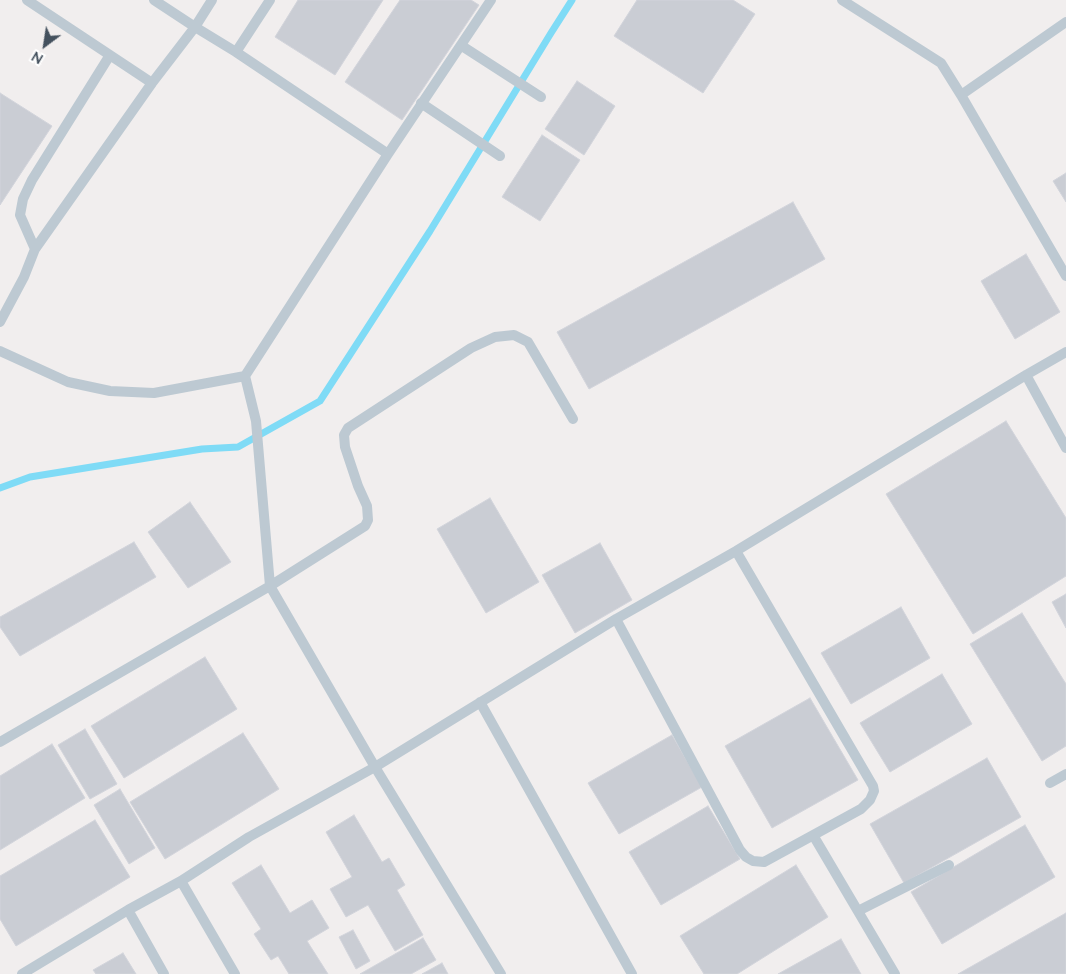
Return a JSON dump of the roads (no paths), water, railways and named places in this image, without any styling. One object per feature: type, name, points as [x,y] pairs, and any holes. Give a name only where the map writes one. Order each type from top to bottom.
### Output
[{"type":"lane","points":[[27,0],[152,84]]},
{"type":"lane","points":[[154,0],[236,52],[388,154]]},
{"type":"lane","points":[[0,322],[24,277],[35,248],[195,27],[212,0]]},
{"type":"lane","points":[[236,52],[270,0]]},
{"type":"lane","points":[[491,0],[388,154],[245,376],[256,421],[270,586],[375,766],[501,974]]},
{"type":"lane","points":[[842,0],[940,63],[961,95],[1066,276]]},
{"type":"lane","points":[[961,95],[1066,22]]},
{"type":"lane","points":[[462,46],[542,97]]},
{"type":"lane","points":[[35,248],[20,215],[23,199],[32,180],[110,55]]},
{"type":"lane","points":[[421,104],[500,156]]},
{"type":"lane","points":[[0,742],[270,586],[364,526],[368,520],[367,506],[345,447],[344,435],[348,428],[471,348],[495,336],[514,335],[528,342],[573,419]]},
{"type":"lane","points":[[0,351],[68,382],[110,391],[154,393],[245,376]]},
{"type":"lane","points":[[22,974],[128,910],[181,881],[249,837],[375,766],[616,619],[736,551],[1066,352]]},
{"type":"lane","points":[[1026,375],[1066,448]]},
{"type":"lane","points":[[616,619],[740,850],[746,857],[753,861],[764,862],[861,810],[870,800],[874,791],[873,786],[736,551]]},
{"type":"lane","points":[[480,702],[632,974]]},
{"type":"lane","points":[[1050,783],[1066,774]]},
{"type":"lane","points":[[813,835],[895,974]]},
{"type":"lane","points":[[858,911],[949,865]]},
{"type":"lane","points":[[181,881],[235,974]]},
{"type":"lane","points":[[128,910],[164,974]]},
{"type":"waterway","points":[[0,488],[30,477],[202,449],[238,447],[320,401],[430,231],[572,0]]}]
